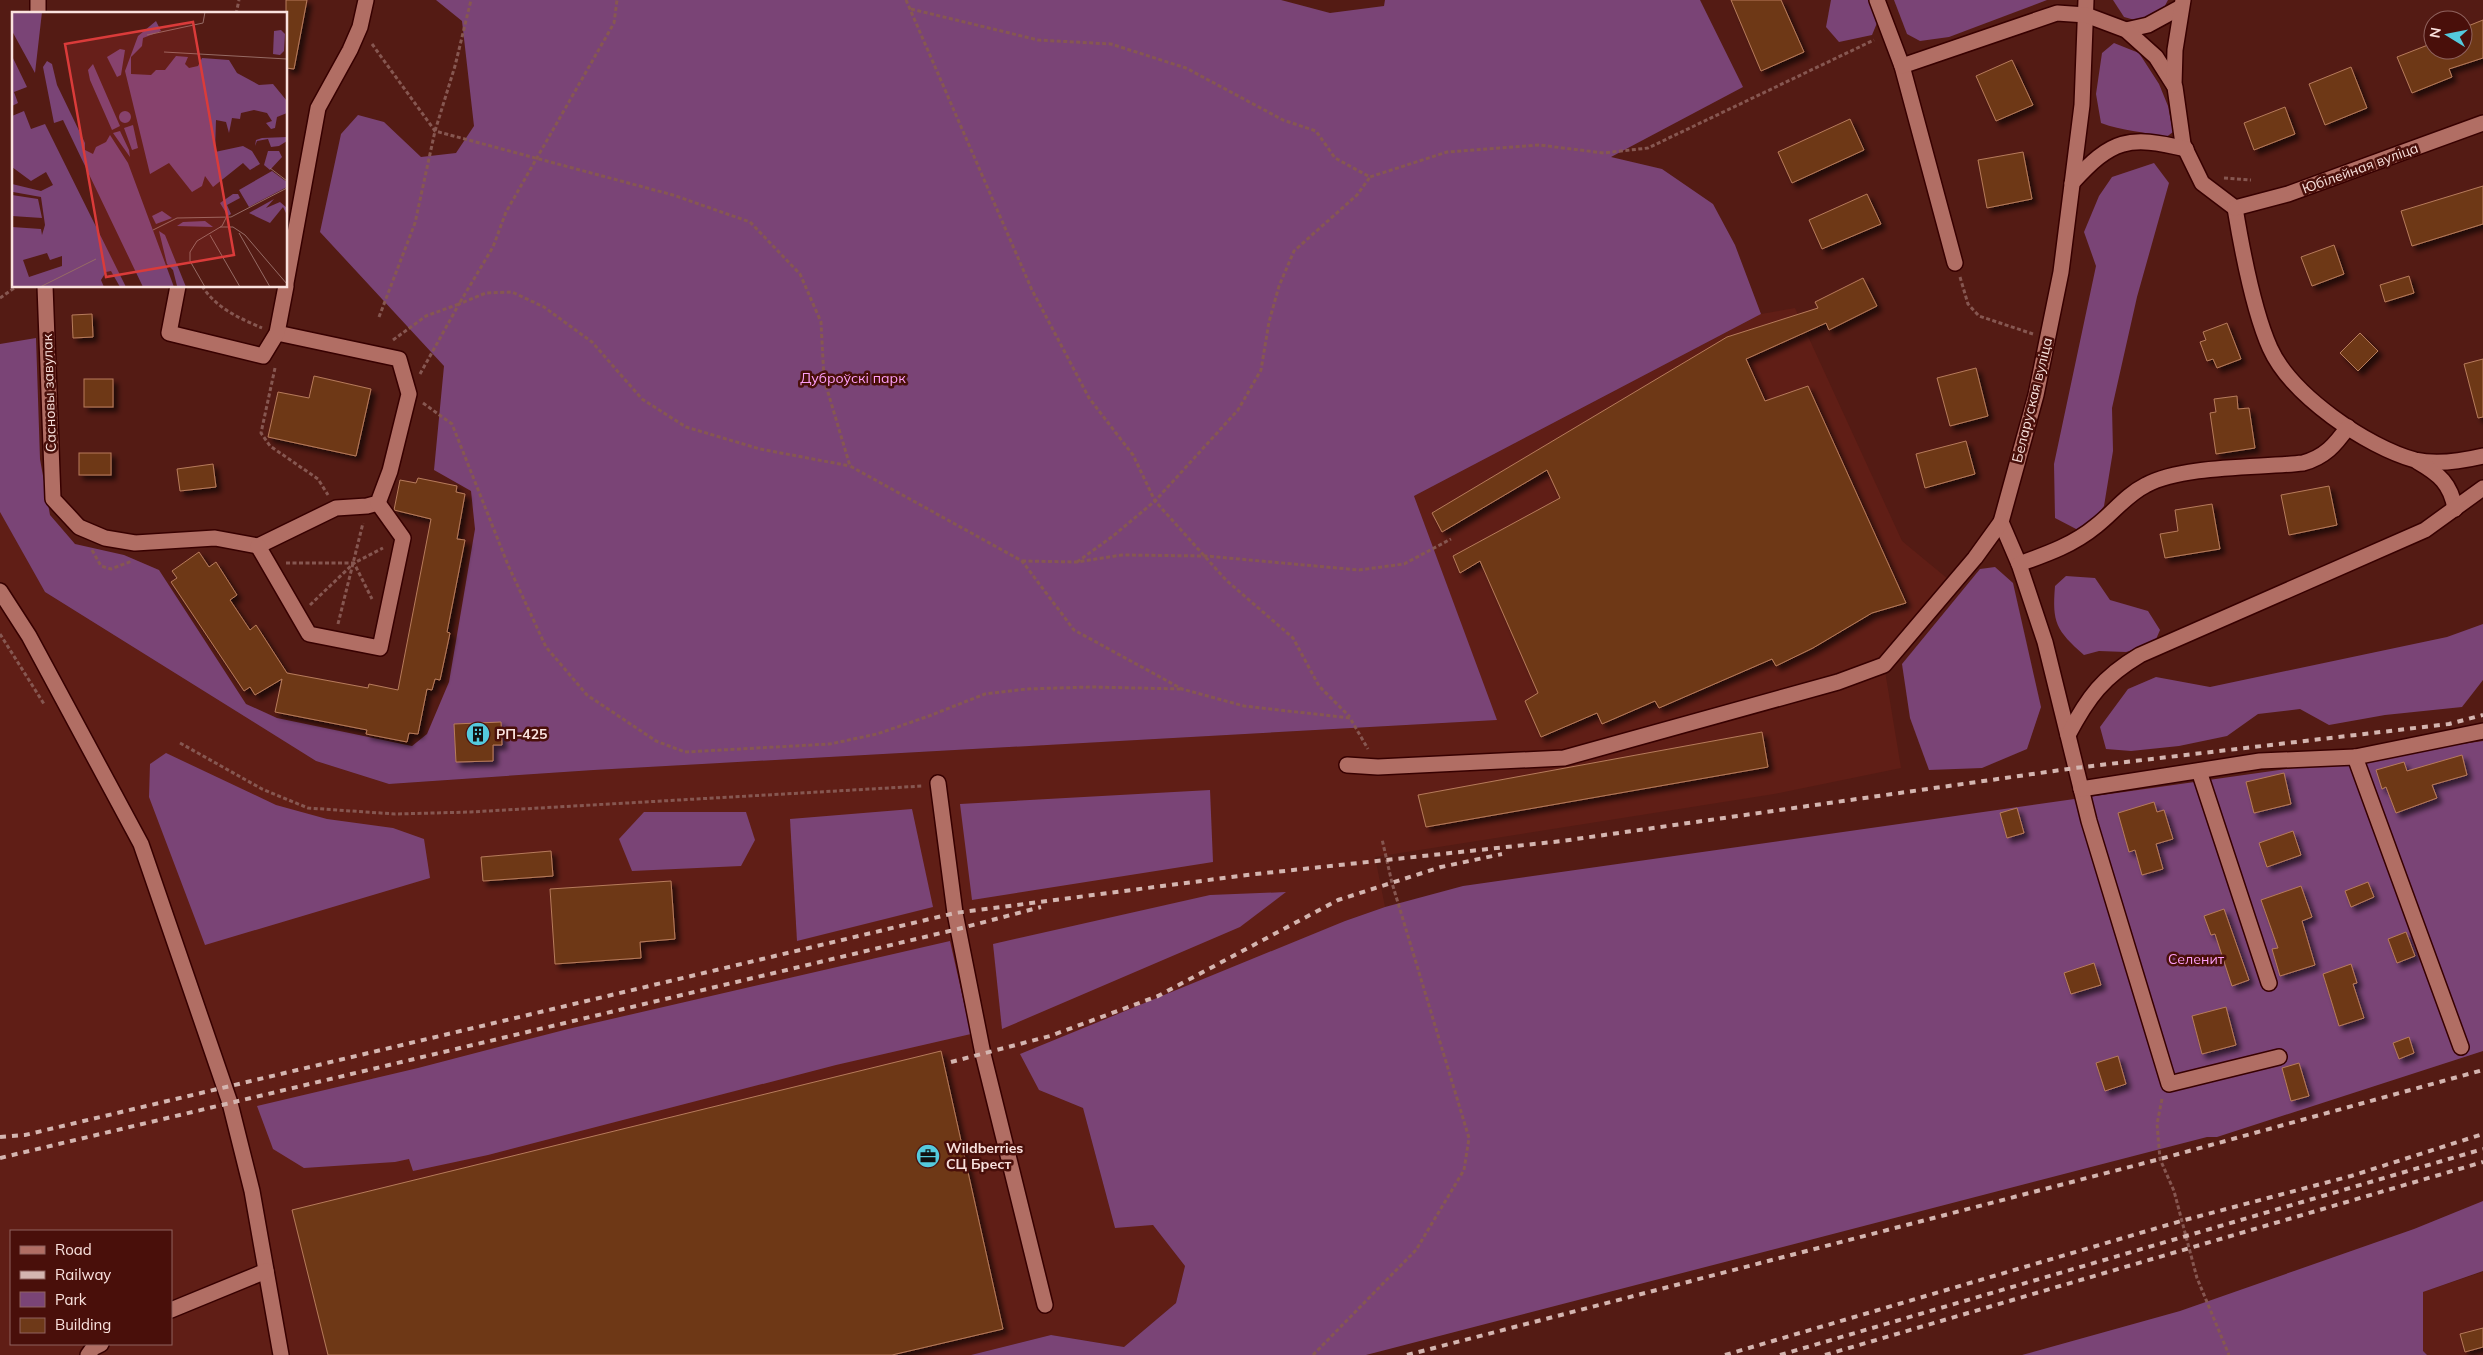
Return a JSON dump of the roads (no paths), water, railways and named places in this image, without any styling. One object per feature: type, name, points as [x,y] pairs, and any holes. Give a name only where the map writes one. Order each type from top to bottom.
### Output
[{"type":"street","points":[[288,274],[318,108],[350,50],[360,27],[366,0]]},
{"type":"street","points":[[1877,0],[1902,66],[1955,262]]},
{"type":"street","points":[[2126,30],[2148,25],[2181,2]]},
{"type":"street","points":[[2181,2],[2174,50],[2174,87],[2186,149],[2202,183],[2235,208],[2259,313],[2271,349],[2284,372],[2303,391],[2348,426],[2387,449],[2416,460],[2439,474],[2448,486],[2455,509]]},
{"type":"street","points":[[1902,66],[2057,13],[2086,7],[2126,30],[2156,57],[2174,87]]},
{"type":"street","name":"Беларуская вуліца","points":[[2001,522],[2036,395],[2061,272],[2082,106],[2086,7]]},
{"type":"street","name":"Юбілейная вуліца","points":[[2235,208],[2288,194],[2483,123]]},
{"type":"street","points":[[2072,183],[2102,153],[2120,144],[2135,141],[2153,142],[2186,149]]},
{"type":"street","name":"Сасновы завулак","points":[[45,288],[53,499],[79,528],[105,538],[135,543],[215,538],[258,546]]},
{"type":"street","points":[[178,288],[168,333],[264,356],[285,288]]},
{"type":"street","points":[[272,334],[398,359],[409,394],[390,471],[372,504]]},
{"type":"street","points":[[2019,564],[2059,550],[2079,540],[2098,525],[2129,495],[2146,484],[2182,474],[2303,463],[2316,460],[2337,442],[2348,426]]},
{"type":"street","points":[[2416,460],[2440,462],[2483,456]]},
{"type":"street","points":[[2068,735],[2095,689],[2116,670],[2140,654],[2425,530],[2483,488]]},
{"type":"street","points":[[372,504],[404,538],[380,648],[309,634],[258,546],[336,508],[372,504]]},
{"type":"street","points":[[2001,522],[2019,564],[2045,642],[2097,850],[2169,1084],[2279,1057]]},
{"type":"street","points":[[1347,765],[1378,767],[1564,758],[1838,682],[1884,665],[1975,558],[2001,522]]},
{"type":"street","points":[[0,591],[29,636],[141,844],[230,1103],[252,1191],[281,1355]]},
{"type":"street","points":[[2081,789],[2260,762],[2355,757],[2482,733]]},
{"type":"street","points":[[2355,757],[2461,1047]]},
{"type":"street","points":[[2199,771],[2269,983]]},
{"type":"street","points":[[938,784],[955,913],[981,1044],[1045,1305]]},
{"type":"street","points":[[172,1310],[266,1271]]},
{"type":"street","points":[[88,1355],[93,1348],[99,1345]]},
{"type":"railway","points":[[0,1137],[25,1135],[955,913],[1247,875],[1562,841],[2075,768],[2449,724],[2483,715]]},
{"type":"railway","points":[[951,1062],[1050,1036],[1158,996],[1338,900],[1441,867],[1502,854]]},
{"type":"railway","points":[[0,1158],[958,929],[1041,907]]},
{"type":"railway","points":[[1407,1355],[2160,1159],[2483,1070]]},
{"type":"railway","points":[[1725,1355],[2181,1221],[2351,1176],[2483,1134]]},
{"type":"railway","points":[[1780,1355],[2483,1149]]},
{"type":"railway","points":[[1825,1355],[2483,1162]]},
{"type":"place","name":"РП-425","points":[[478,734]]},
{"type":"place","name":"Wildberries СЦ Брест","points":[[928,1156]]},
{"type":"park label","name":"Дуброўскі парк","points":[[853,378]]},
{"type":"park label","name":"Селенит","points":[[2196,959]]}]
